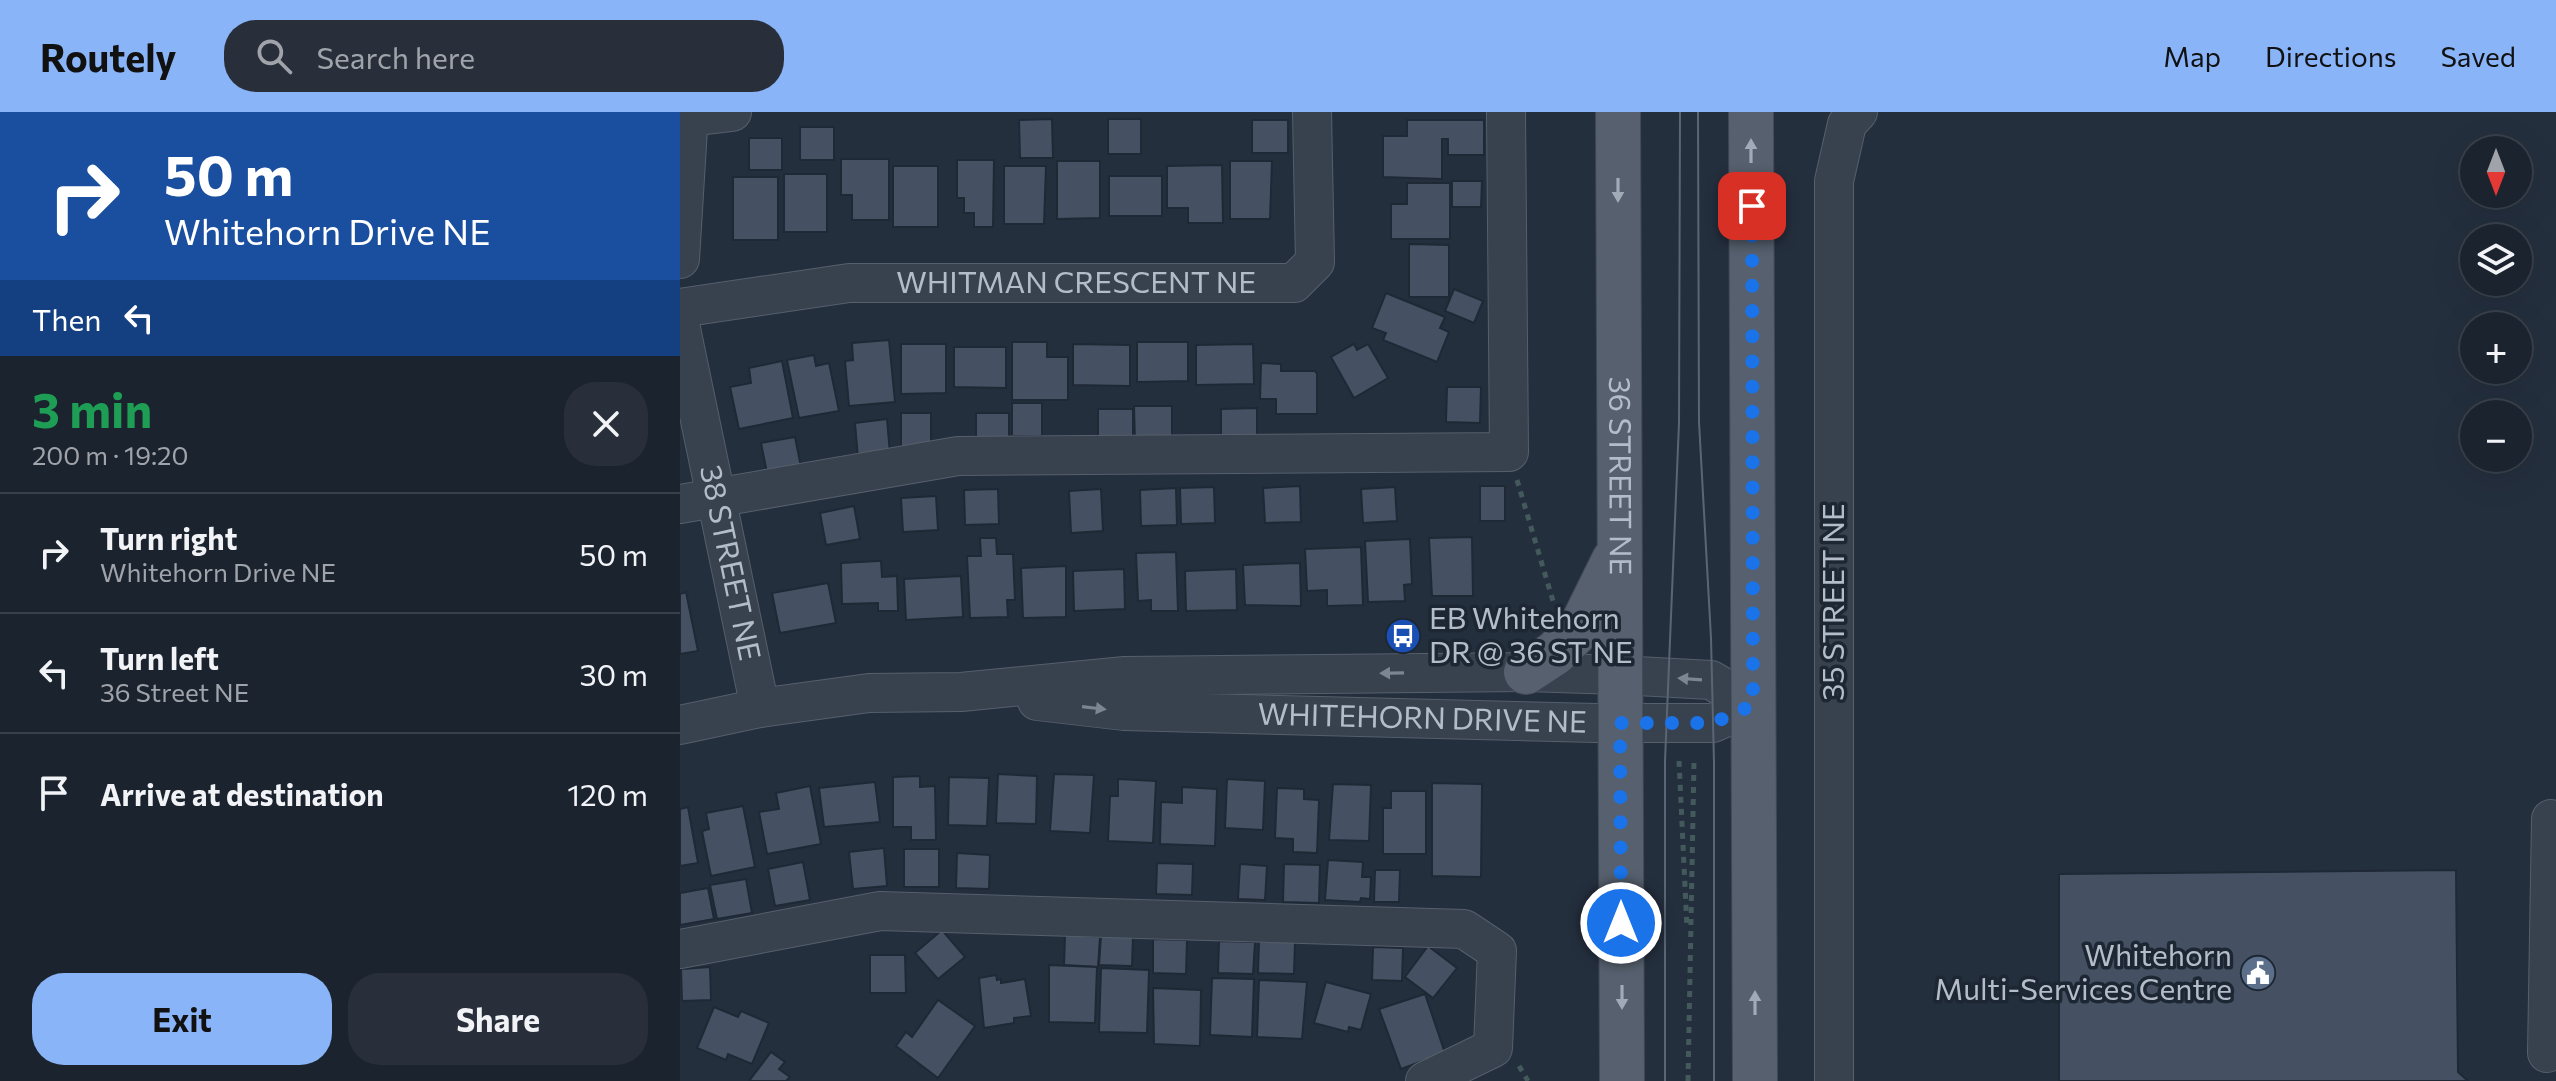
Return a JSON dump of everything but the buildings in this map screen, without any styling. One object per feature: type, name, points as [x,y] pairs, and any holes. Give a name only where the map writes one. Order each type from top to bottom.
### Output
[{"type":"main road","name":"36 STREET NE","points":[[1618,112],[1622,1081]]},
{"type":"main road","points":[[1751,112],[1755,1081]]},
{"type":"main road","points":[[1526,672],[1555,653],[1581,627],[1618,550]]},
{"type":"street","points":[[680,259],[686,116],[732,112]]},
{"type":"street","name":"WHITMAN CRESCENT NE","points":[[680,308],[849,283],[1294,283],[1315,262],[1312,112]]},
{"type":"street","points":[[698,501],[958,456],[1509,452],[1506,112]]},
{"type":"street","name":"35 STREET NE","points":[[1834,1081],[1834,181],[1852,118]]},
{"type":"street","name":"38 STREET NE","points":[[680,324],[698,501],[760,708]]},
{"type":"street","name":"WHITEHORN DRIVE NE","points":[[680,725],[760,708],[869,693],[961,692],[1125,676],[1526,672],[1619,675],[1711,680],[1753,705]]},
{"type":"street","name":"WHITEHORN DRIVE NE","points":[[961,692],[1124,711],[1620,723],[1713,723],[1753,705]]},
{"type":"street","points":[[2547,1053],[2551,819]]},
{"type":"street","points":[[680,949],[880,911],[1464,929],[1497,951],[1493,1048],[1425,1081]]},
{"type":"path","points":[[1509,452],[1554,606]]},
{"type":"path","points":[[1679,761],[1688,961]]},
{"type":"path","points":[[1688,1081],[1694,761]]},
{"type":"tram line","points":[[1665,1081],[1665,761],[1679,423],[1680,112]]},
{"type":"tram line","points":[[1698,112],[1699,422],[1711,638],[1714,763],[1714,1081]]},
{"type":"place","name":"EB Whitehorn DR @ 36 ST NE","points":[[1403,636]]},
{"type":"place","name":"Whitehorn Multi-Services Centre","points":[[2258,973]]},
{"type":"route","points":[[1621,923],[1620,723],[1713,723],[1753,705],[1752,206]]}]
